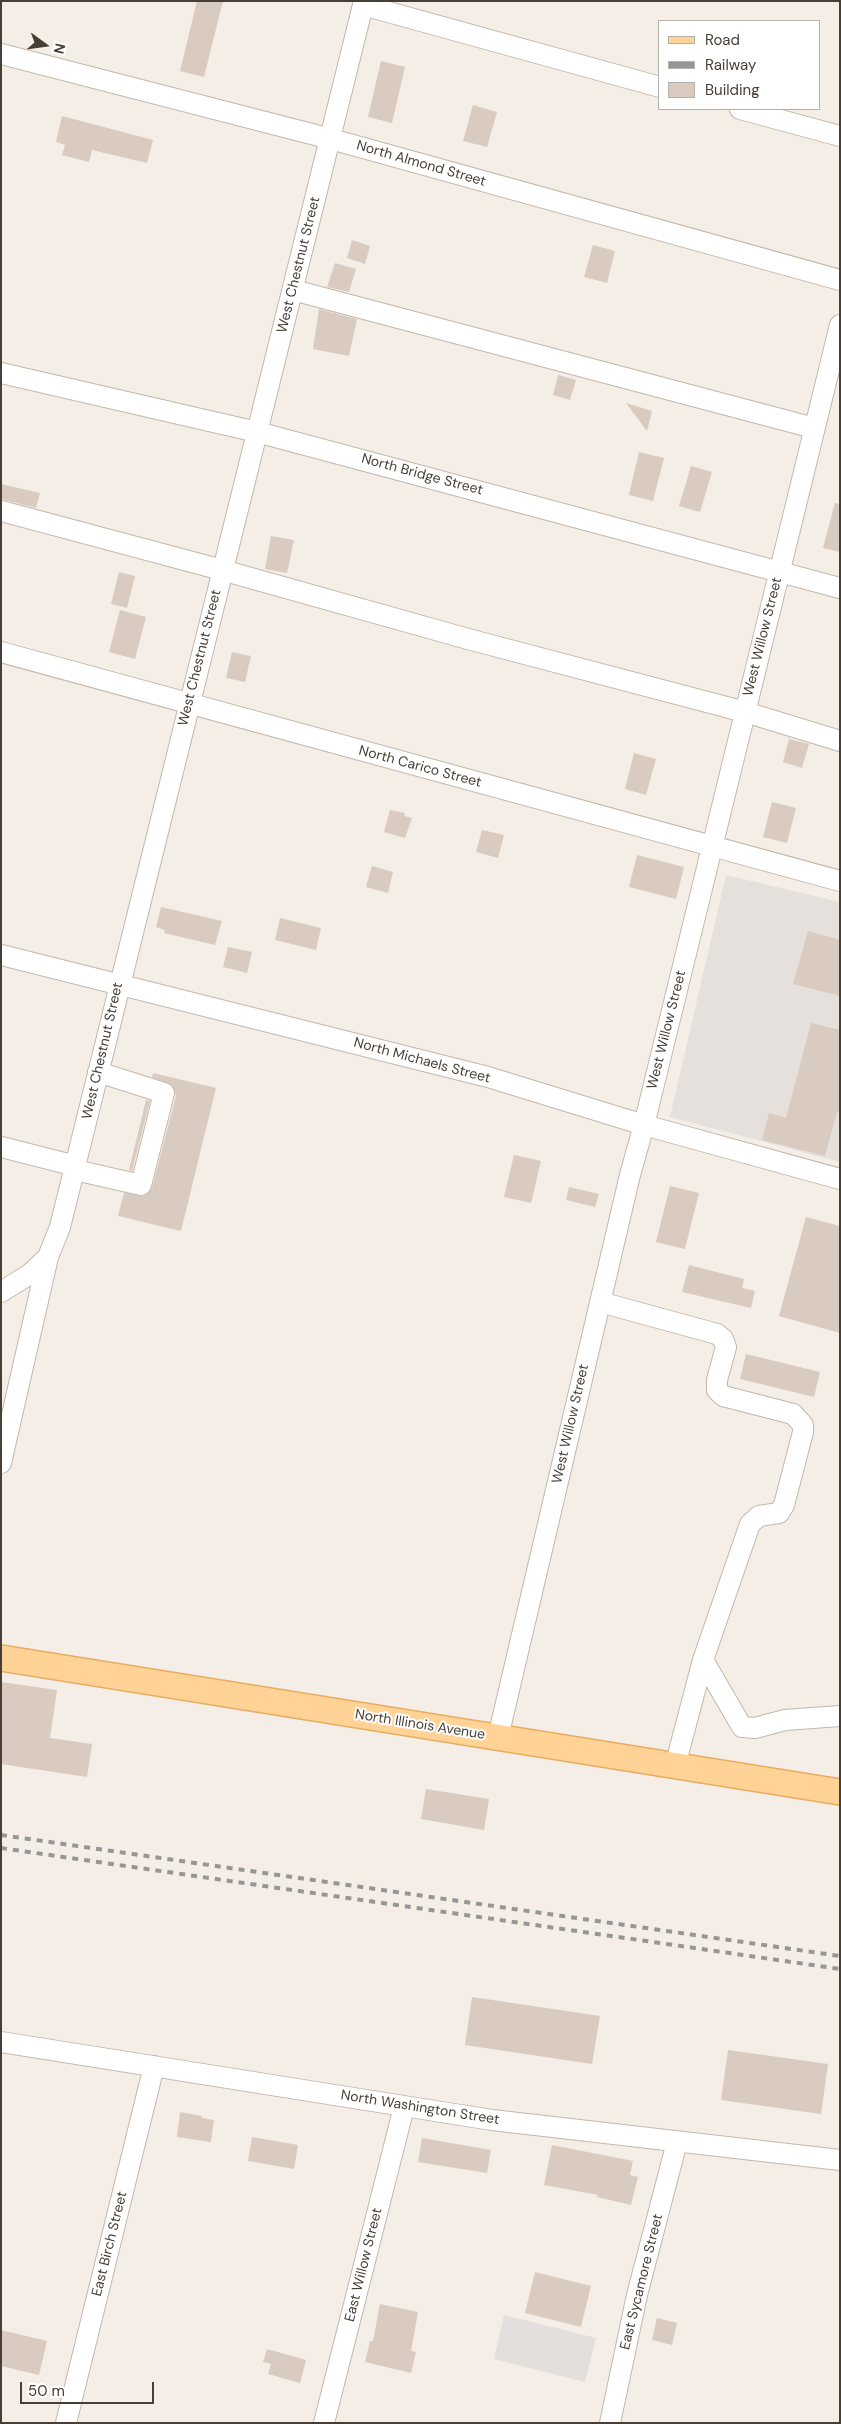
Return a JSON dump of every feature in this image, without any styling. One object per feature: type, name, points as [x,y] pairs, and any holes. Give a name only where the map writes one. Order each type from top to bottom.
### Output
[{"type":"main road","name":"North Illinois Avenue","points":[[1,1658],[840,1792]]},
{"type":"street","points":[[364,3],[658,86]]},
{"type":"street","name":"West Chestnut Street","points":[[1,1292],[30,1274],[48,1257],[60,1227],[364,3]]},
{"type":"street","name":"North Almond Street","points":[[1,54],[331,139],[840,280]]},
{"type":"street","points":[[744,110],[840,136]]},
{"type":"street","points":[[293,290],[814,428]]},
{"type":"street","name":"West Willow Street","points":[[498,1737],[600,1302],[840,325]]},
{"type":"street","name":"North Bridge Street","points":[[1,373],[257,432],[779,570],[840,588]]},
{"type":"street","points":[[1,511],[222,570],[468,639],[745,712],[840,741]]},
{"type":"street","name":"North Carico Street","points":[[1,652],[840,881]]},
{"type":"street","name":"North Michaels Street","points":[[1,955],[488,1077],[644,1125],[840,1179]]},
{"type":"street","points":[[1,1147],[141,1186],[164,1093],[98,1072]]},
{"type":"street","points":[[1,1463],[48,1257]]},
{"type":"street","points":[[600,1302],[716,1334],[723,1339],[726,1347],[717,1380],[717,1390],[723,1396],[793,1414],[803,1424],[803,1432],[784,1506],[779,1513],[758,1516],[750,1524],[702,1660],[675,1766]]},
{"type":"street","points":[[702,1660],[742,1727],[755,1728],[785,1720],[840,1716]]},
{"type":"street","name":"North Washington Street","points":[[1,2042],[404,2106],[677,2142],[840,2160]]},
{"type":"street","name":"East Birch Street","points":[[66,2423],[154,2066]]},
{"type":"street","name":"East Willow Street","points":[[324,2423],[404,2106]]},
{"type":"street","name":"East Sycamore Street","points":[[610,2423],[637,2295],[677,2142]]},
{"type":"shaded area","points":[[726,875],[840,902],[840,1162],[670,1117]]},
{"type":"shaded area","points":[[504,2315],[596,2338],[585,2382],[494,2359]]},
{"type":"building","points":[[197,1],[223,1],[204,77],[180,71]]},
{"type":"building","points":[[381,61],[405,67],[392,123],[368,117]]},
{"type":"building","points":[[473,105],[497,112],[487,147],[463,141]]},
{"type":"building","points":[[62,116],[153,140],[147,163],[92,150],[89,162],[62,155],[65,145],[56,142]]},
{"type":"building","points":[[352,240],[370,246],[365,264],[347,258]]},
{"type":"building","points":[[593,245],[615,251],[607,283],[584,277]]},
{"type":"building","points":[[335,263],[356,269],[349,292],[327,287]]},
{"type":"building","points":[[319,309],[357,319],[349,356],[313,349]]},
{"type":"building","points":[[558,375],[576,380],[570,400],[553,395]]},
{"type":"building","points":[[626,403],[652,411],[647,431]]},
{"type":"building","points":[[639,452],[664,458],[653,501],[629,495]]},
{"type":"building","points":[[691,466],[712,472],[700,512],[679,506]]},
{"type":"building","points":[[1,484],[40,493],[36,508],[1,499]]},
{"type":"building","points":[[835,503],[840,504],[840,552],[823,548]]},
{"type":"building","points":[[271,536],[294,540],[287,573],[265,569]]},
{"type":"building","points":[[119,572],[135,576],[127,608],[111,604]]},
{"type":"building","points":[[120,610],[146,617],[135,659],[109,652]]},
{"type":"building","points":[[232,652],[251,656],[245,682],[226,678]]},
{"type":"building","points":[[789,739],[809,744],[802,768],[783,762]]},
{"type":"building","points":[[634,753],[656,759],[646,795],[625,789]]},
{"type":"building","points":[[772,802],[796,808],[787,843],[763,837]]},
{"type":"building","points":[[390,810],[405,813],[404,816],[412,818],[405,838],[384,832]]},
{"type":"building","points":[[482,830],[504,835],[498,858],[476,852]]},
{"type":"building","points":[[637,855],[684,867],[676,899],[629,887]]},
{"type":"building","points":[[372,866],[393,872],[388,893],[366,887]]},
{"type":"building","points":[[161,907],[222,921],[215,945],[164,933],[165,930],[156,927]]},
{"type":"building","points":[[280,918],[321,928],[316,950],[275,940]]},
{"type":"building","points":[[808,931],[840,940],[840,996],[793,984]]},
{"type":"building","points":[[228,947],[252,952],[247,973],[223,967]]},
{"type":"building","points":[[811,1023],[840,1030],[840,1113],[837,1112],[825,1156],[762,1140],[769,1113],[786,1118]]},
{"type":"building","points":[[153,1073],[216,1088],[181,1231],[118,1216],[124,1193],[144,1196],[152,1188],[176,1096],[172,1085],[152,1077]]},
{"type":"building","points":[[146,1100],[150,1101],[132,1171],[129,1170]]},
{"type":"building","points":[[514,1155],[541,1161],[531,1203],[504,1197]]},
{"type":"building","points":[[670,1186],[699,1193],[685,1249],[656,1242]]},
{"type":"building","points":[[569,1187],[599,1194],[595,1207],[566,1200]]},
{"type":"building","points":[[806,1217],[840,1226],[840,1333],[779,1316]]},
{"type":"building","points":[[689,1265],[744,1279],[742,1288],[755,1291],[751,1308],[682,1292]]},
{"type":"building","points":[[746,1354],[820,1372],[814,1397],[740,1379]]},
{"type":"building","points":[[1,1682],[57,1690],[50,1738],[92,1744],[87,1777],[1,1764]]},
{"type":"building","points":[[426,1789],[489,1799],[484,1830],[421,1819]]},
{"type":"building","points":[[472,1997],[600,2016],[592,2064],[465,2045]]},
{"type":"building","points":[[728,2050],[828,2064],[821,2114],[721,2100]]},
{"type":"building","points":[[180,2112],[214,2120],[211,2142],[177,2137]]},
{"type":"building","points":[[252,2137],[298,2145],[294,2169],[248,2161]]},
{"type":"building","points":[[422,2138],[491,2150],[487,2173],[418,2162]]},
{"type":"building","points":[[552,2145],[633,2161],[630,2175],[638,2177],[631,2205],[597,2197],[598,2195],[544,2185]]},
{"type":"building","points":[[535,2272],[591,2286],[581,2327],[525,2313]]},
{"type":"building","points":[[380,2304],[418,2312],[411,2351],[416,2352],[411,2373],[365,2362],[370,2341],[373,2341]]},
{"type":"building","points":[[657,2318],[677,2323],[672,2345],[652,2340]]},
{"type":"building","points":[[1,2330],[47,2341],[39,2375],[1,2366]]},
{"type":"building","points":[[267,2349],[306,2360],[300,2383],[268,2374],[271,2364],[263,2362]]},
{"type":"railway","points":[[1,1835],[840,1956]]},
{"type":"railway","points":[[1,1848],[840,1969]]}]
